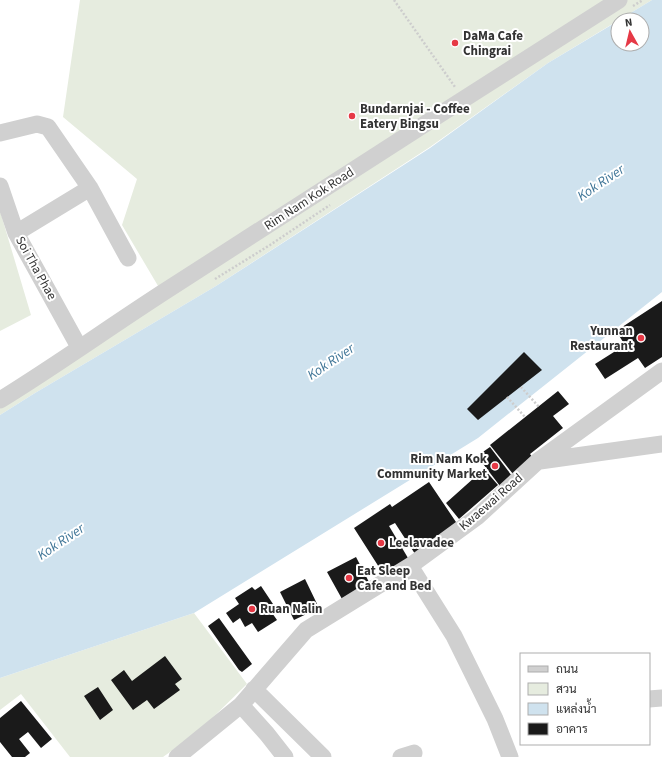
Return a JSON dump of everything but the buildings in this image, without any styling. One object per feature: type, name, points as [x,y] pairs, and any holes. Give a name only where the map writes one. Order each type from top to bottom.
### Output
[{"type":"street","name":"Rim Nam Kok Road","points":[[0,400],[59,363],[79,347],[619,0]]},
{"type":"street","points":[[0,133],[37,124],[48,127],[90,188],[128,258]]},
{"type":"street","name":"Soi Tha Phae","points":[[0,186],[16,233],[79,347]]},
{"type":"street","points":[[16,233],[90,188]]},
{"type":"street","name":"Kwaewai Road","points":[[177,757],[241,705],[306,630],[410,566],[477,517],[538,461],[662,371]]},
{"type":"street","points":[[538,461],[662,444]]},
{"type":"street","points":[[410,566],[454,636],[496,719],[510,757]]},
{"type":"street","points":[[254,689],[323,757]]},
{"type":"street","points":[[650,699],[662,698]]},
{"type":"street","points":[[241,705],[285,757]]},
{"type":"path","points":[[394,0],[464,99]]},
{"type":"path","points":[[521,386],[539,407]]},
{"type":"path","points":[[507,397],[525,418]]},
{"type":"green space","points":[[80,0],[652,0],[632,12],[610,12],[610,25],[548,63],[430,147],[216,286],[0,415],[0,401],[164,296],[122,225],[137,179],[63,117]]},
{"type":"green space","points":[[0,211],[31,315],[0,331]]},
{"type":"green space","points":[[194,613],[247,684],[198,732],[163,757],[70,757],[21,694],[0,710],[0,678]]},
{"type":"water","name":"Kok River","points":[[652,0],[662,0],[662,292],[478,438],[194,613],[0,678],[0,415],[216,286],[430,148],[548,63],[610,26],[610,52],[650,52],[650,12],[632,12]]},
{"type":"place","name":"DaMa Cafe Chingrai","points":[[455,43]]},
{"type":"place","name":"Bundarnjai - Coffee Eatery Bingsu","points":[[352,116]]},
{"type":"place","name":"Yunnan Restaurant","points":[[641,338]]},
{"type":"place","name":"Rim Nam Kok Community Market","points":[[495,466]]},
{"type":"place","name":"Leelavadee","points":[[381,543]]},
{"type":"place","name":"Eat Sleep Cafe and Bed","points":[[349,578]]},
{"type":"place","name":"Ruan Nalin","points":[[252,609]]}]
